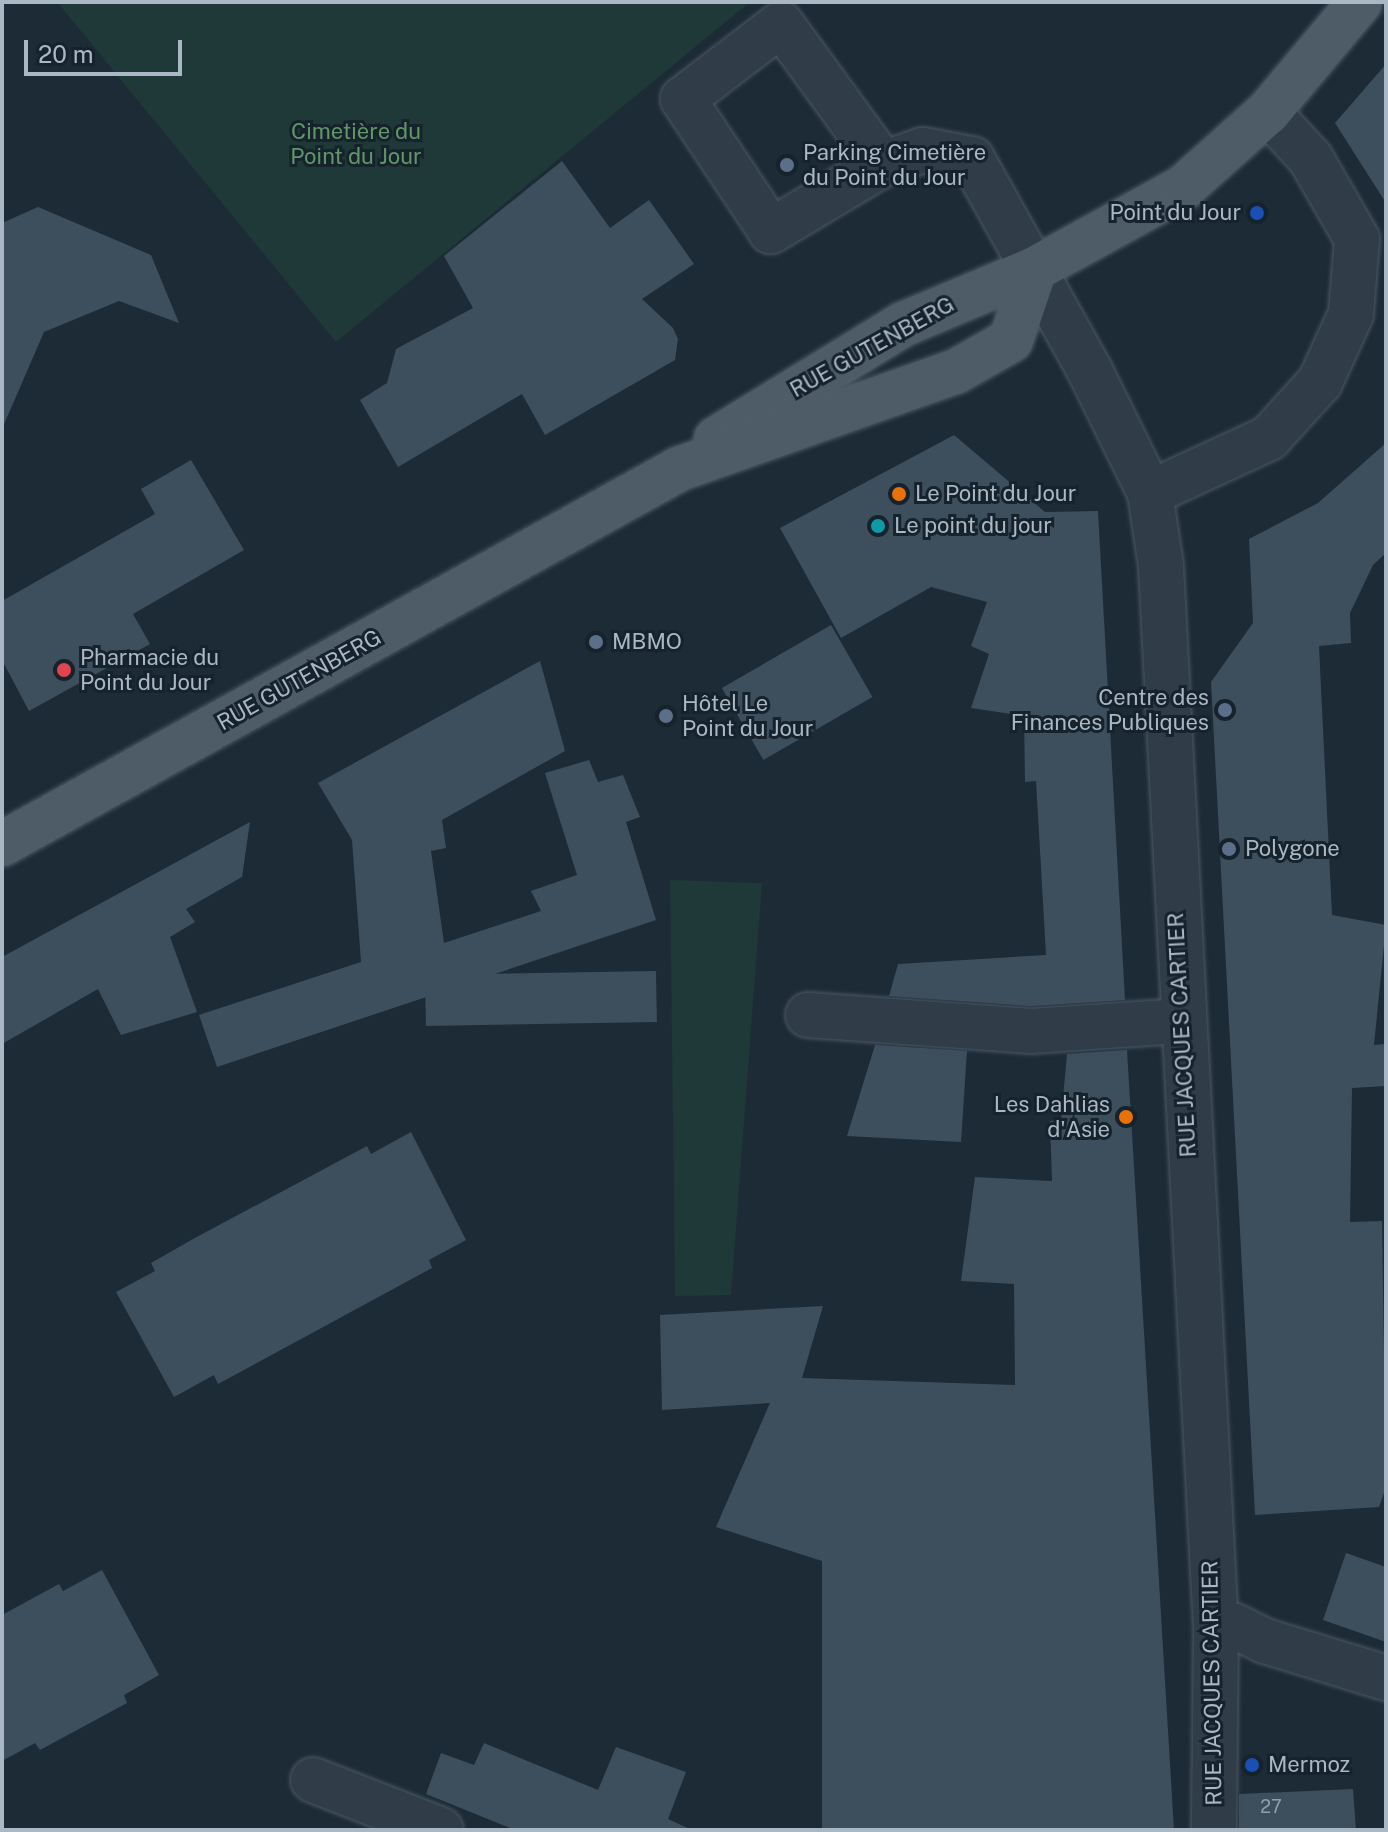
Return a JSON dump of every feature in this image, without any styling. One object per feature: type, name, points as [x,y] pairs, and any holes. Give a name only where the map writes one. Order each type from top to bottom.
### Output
[{"type":"main road","points":[[1035,269],[1184,187],[1268,112],[1360,2]]},
{"type":"main road","name":"RUE GUTENBERG","points":[[679,469],[734,425],[904,324],[1035,269]]},
{"type":"main road","name":"RUE GUTENBERG","points":[[2,844],[679,469],[955,372],[1011,340],[1035,269]]},
{"type":"street","name":"RUE JACQUES CARTIER","points":[[883,164],[781,24],[683,99],[771,231],[883,164],[923,150],[972,159],[1035,269],[1150,493],[1161,566],[1180,1021],[1216,1630],[1214,1830]]},
{"type":"street","points":[[1150,493],[1269,438],[1320,382],[1351,314],[1357,239],[1311,159],[1268,112]]},
{"type":"street","points":[[808,1015],[1031,1031],[1180,1021]]},
{"type":"street","points":[[1216,1630],[1235,1626],[1265,1641],[1386,1678]]},
{"type":"street","points":[[313,1780],[441,1830]]},
{"type":"green space","name":"Cimetière du Point du Jour","points":[[57,2],[750,2],[336,342]]},
{"type":"green space","points":[[670,880],[762,883],[731,1295],[675,1296]]},
{"type":"building","points":[[1386,64],[1386,203],[1335,123]]},
{"type":"building","points":[[562,161],[610,228],[649,200],[694,264],[642,299],[673,328],[678,339],[675,360],[545,435],[522,394],[398,467],[360,400],[387,383],[396,349],[473,308],[444,256]]},
{"type":"building","points":[[38,207],[151,255],[179,323],[119,301],[44,332],[2,429],[2,223]]},
{"type":"building","points":[[954,435],[1045,512],[1098,511],[1125,1000],[1031,1006],[889,996],[898,964],[1046,955],[1036,781],[1025,782],[1024,716],[971,708],[989,654],[971,646],[987,602],[931,587],[841,638],[780,528]]},
{"type":"building","points":[[1386,443],[1386,553],[1373,565],[1350,613],[1351,643],[1319,646],[1332,915],[1386,925],[1374,1045],[1386,1044],[1386,1086],[1352,1088],[1350,1222],[1382,1221],[1386,1487],[1379,1507],[1255,1515],[1211,682],[1253,623],[1249,539],[1318,503]]},
{"type":"building","points":[[191,460],[244,550],[133,614],[150,644],[29,711],[2,660],[2,601],[155,514],[141,489]]},
{"type":"building","points":[[831,625],[872,697],[763,760],[722,688]]},
{"type":"building","points":[[540,661],[565,751],[442,820],[446,848],[431,851],[444,943],[541,911],[531,891],[577,875],[545,773],[589,760],[598,782],[623,775],[640,817],[626,822],[656,920],[217,1067],[199,1015],[361,962],[352,840],[318,783]]},
{"type":"building","points":[[250,822],[242,877],[186,909],[195,922],[170,937],[197,1012],[121,1035],[98,989],[2,1044],[2,957]]},
{"type":"building","points":[[656,971],[657,1022],[426,1026],[425,975]]},
{"type":"building","points":[[875,1045],[967,1051],[961,1142],[847,1136]]},
{"type":"building","points":[[1127,1050],[1174,1830],[822,1830],[822,1561],[716,1527],[770,1403],[662,1410],[660,1315],[823,1306],[802,1378],[1015,1385],[1014,1284],[961,1281],[975,1177],[1052,1181],[1050,1121],[1061,1120],[1067,1054]]},
{"type":"building","points":[[411,1132],[466,1240],[429,1260],[432,1268],[218,1384],[214,1375],[174,1397],[116,1292],[155,1271],[151,1263],[193,1239],[367,1146],[371,1154]]},
{"type":"building","points":[[1346,1553],[1386,1567],[1386,1642],[1323,1620]]},
{"type":"building","points":[[102,1570],[159,1675],[124,1695],[127,1703],[40,1750],[35,1743],[2,1761],[2,1615],[59,1584],[63,1591]]},
{"type":"building","points":[[484,1743],[598,1790],[616,1747],[686,1772],[668,1819],[692,1830],[515,1830],[426,1794],[441,1753],[474,1765]]},
{"type":"building","points":[[1353,1789],[1356,1830],[1239,1830],[1239,1794]]},
{"type":"place","name":"Parking Cimetière du Point du Jour","points":[[787,165]]},
{"type":"place","name":"Point du Jour","points":[[1257,213]]},
{"type":"place","name":"Le Point du Jour","points":[[899,494]]},
{"type":"place","name":"Le point du jour","points":[[878,526]]},
{"type":"place","name":"MBMO","points":[[596,642]]},
{"type":"place","name":"Pharmacie du Point du Jour","points":[[64,670]]},
{"type":"place","name":"Centre des Finances Publiques","points":[[1225,710]]},
{"type":"place","name":"Hôtel Le Point du Jour","points":[[666,716]]},
{"type":"place","name":"Polygone","points":[[1229,849]]},
{"type":"place","name":"Les Dahlias d'Asie","points":[[1126,1117]]},
{"type":"place","name":"Mermoz","points":[[1252,1765]]}]
